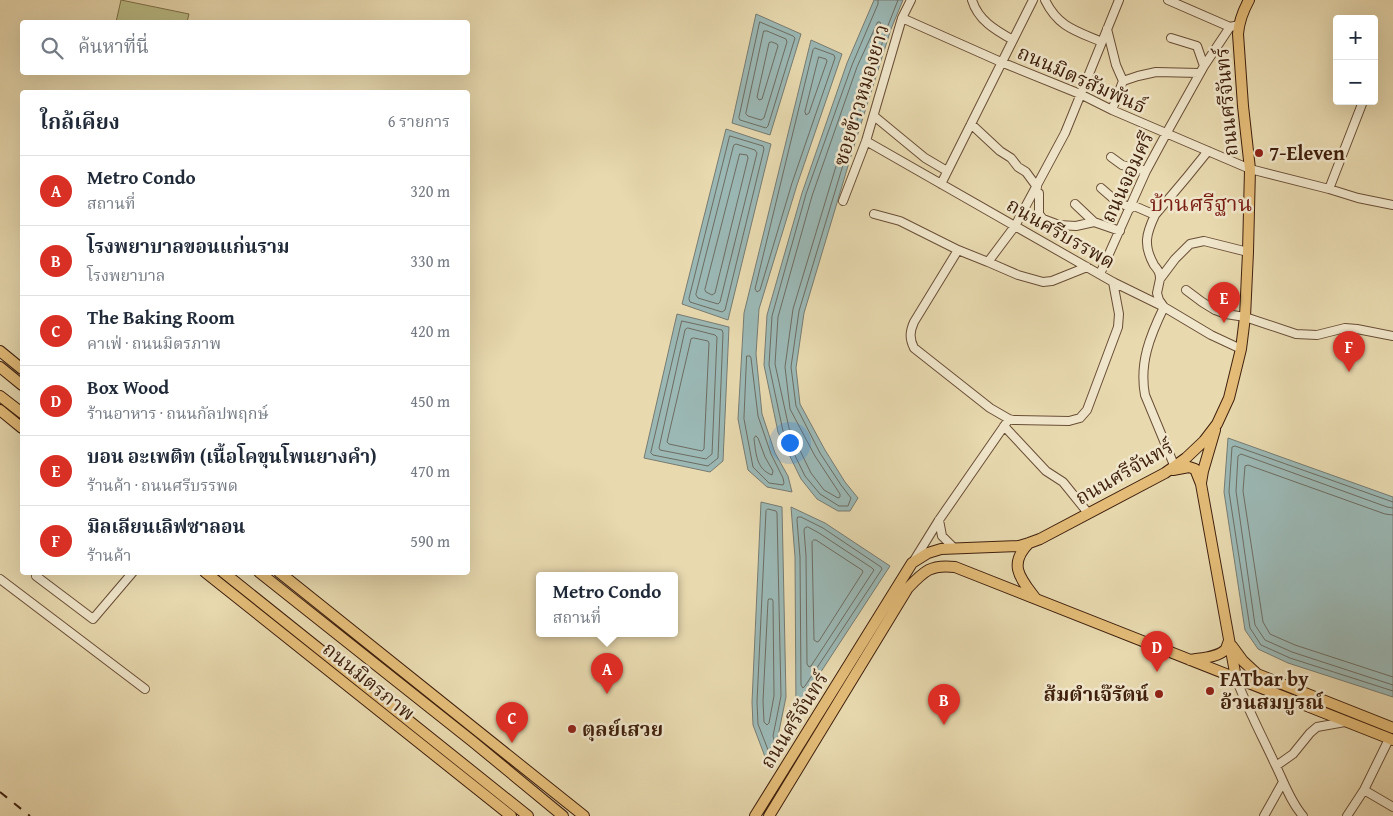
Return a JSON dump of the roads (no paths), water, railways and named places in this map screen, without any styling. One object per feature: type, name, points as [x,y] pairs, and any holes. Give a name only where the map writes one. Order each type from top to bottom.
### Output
[{"type":"main road","name":"ถนนศรีจันทร์","points":[[755,816],[912,563],[933,551],[953,547],[1019,546],[1029,544],[1165,473],[1198,448],[1217,424],[1229,398],[1241,349],[1245,317],[1250,169],[1234,26],[1248,0]]},
{"type":"main road","points":[[0,351],[20,367]]},
{"type":"main road","points":[[0,367],[20,383]]},
{"type":"main road","points":[[0,396],[20,412]]},
{"type":"main road","points":[[0,410],[20,426]]},
{"type":"main road","points":[[1201,484],[1202,471],[1217,424]]},
{"type":"main road","points":[[1165,473],[1189,467],[1195,469],[1201,484],[1236,678]]},
{"type":"main road","points":[[1029,544],[1022,550],[1017,563],[1017,569],[1023,582],[1036,600],[1391,739]]},
{"type":"main road","name":"ถนนศรีจันทร์","points":[[769,816],[908,588],[922,574],[931,568],[941,566],[954,567],[1036,600]]},
{"type":"main road","name":"ถนนมิตรภาพ","points":[[209,575],[511,816]]},
{"type":"main road","name":"ถนนมิตรภาพ","points":[[227,575],[528,816]]},
{"type":"main road","name":"ถนนมิตรภาพ","points":[[263,575],[472,741],[563,816]]},
{"type":"main road","name":"ถนนมิตรภาพ","points":[[283,575],[584,816]]},
{"type":"main road","points":[[308,641],[314,659]]},
{"type":"main road","points":[[1190,660],[1220,653],[1225,649],[1229,641]]},
{"type":"main road","points":[[1229,641],[1243,662],[1257,674],[1393,728]]},
{"type":"main road","points":[[390,676],[411,678]]},
{"type":"main road","points":[[367,702],[387,704]]},
{"type":"main road","points":[[466,722],[472,741]]},
{"type":"street","name":"ซอยข้าวหมองยาว","points":[[843,201],[866,142],[902,18],[911,0]]},
{"type":"street","points":[[972,0],[977,14],[984,21],[1012,40]]},
{"type":"street","points":[[941,184],[1033,0]]},
{"type":"street","points":[[1045,0],[1052,14],[1064,23],[1074,30],[1102,42]]},
{"type":"street","points":[[988,262],[1015,226],[1065,132],[1119,0]]},
{"type":"street","points":[[1168,0],[1234,26]]},
{"type":"street","name":"ถนนมิตรสัมพันธ์","points":[[902,18],[1250,169],[1358,198],[1393,204]]},
{"type":"street","name":"ถนนจอมศรี","points":[[1100,274],[1146,171],[1201,70],[1234,26]]},
{"type":"street","points":[[1107,29],[1116,65],[1123,81],[1112,110]]},
{"type":"street","points":[[1123,81],[1156,72],[1201,70],[1197,46],[1171,38]]},
{"type":"street","points":[[1329,189],[1362,105]]},
{"type":"street","points":[[874,116],[925,158],[947,171]]},
{"type":"street","points":[[971,124],[1026,172],[1039,193],[1039,214],[1043,219],[1059,225],[1076,226],[1094,222]]},
{"type":"street","name":"ถนนศรีบรรพด","points":[[866,142],[1113,282],[1164,307],[1211,335],[1241,349]]},
{"type":"street","points":[[1174,465],[1145,395],[1144,388],[1146,351],[1150,335],[1164,307],[1157,293],[1160,272],[1151,258],[1146,242],[1148,229],[1155,215],[1208,151]]},
{"type":"street","points":[[1111,157],[1122,164],[1146,171]]},
{"type":"street","points":[[1101,188],[1116,201],[1155,215]]},
{"type":"street","points":[[1075,204],[1094,222],[1120,231]]},
{"type":"street","points":[[874,214],[900,221],[958,250],[1018,276],[1043,282],[1052,281],[1088,267]]},
{"type":"street","points":[[1160,279],[1180,253],[1194,242],[1204,241],[1248,252]]},
{"type":"street","points":[[958,250],[914,322],[910,332],[911,343],[914,348],[1006,422],[1046,470],[1063,482],[1088,513]]},
{"type":"street","points":[[912,563],[1006,422],[1013,420],[1069,421],[1084,415],[1119,320],[1120,314],[1113,282]]},
{"type":"street","points":[[1186,290],[1216,310],[1226,314],[1245,317],[1296,334],[1318,335],[1345,328],[1393,336]]},
{"type":"street","points":[[939,520],[942,536],[953,547]]},
{"type":"street","points":[[36,575],[94,619],[131,575]]},
{"type":"street","points":[[0,579],[145,689]]},
{"type":"street","points":[[1236,678],[1283,782],[1294,804],[1303,816]]},
{"type":"street","points":[[1245,701],[1246,694],[1250,690],[1259,687]]},
{"type":"street","points":[[1308,707],[1312,696]]},
{"type":"street","points":[[1276,766],[1293,754],[1317,727],[1346,721]]},
{"type":"street","points":[[1347,816],[1364,790],[1391,739]]},
{"type":"street","points":[[1264,816],[1283,782]]},
{"type":"street","points":[[1364,790],[1393,807]]},
{"type":"water","points":[[874,0],[903,0],[891,29],[804,313],[796,368],[800,404],[825,450],[845,482],[858,498],[850,511],[838,511],[817,499],[801,479],[778,432],[764,365],[767,315],[802,193],[847,63]]},
{"type":"water","points":[[756,14],[801,34],[770,135],[732,123]]},
{"type":"water","points":[[811,40],[842,54],[797,185],[759,309],[756,354],[762,414],[775,453],[788,476],[792,492],[767,487],[748,470],[738,419],[744,313]]},
{"type":"water","points":[[726,129],[771,144],[728,320],[682,304]]},
{"type":"water","points":[[677,314],[729,327],[723,461],[710,472],[644,458]]},
{"type":"water","points":[[1228,438],[1393,497],[1393,697],[1288,663],[1258,649],[1245,630],[1224,492]]},
{"type":"water","points":[[761,502],[782,507],[786,697],[778,736],[783,751],[770,770],[753,725],[752,702]]},
{"type":"water","points":[[791,507],[825,523],[890,566],[796,710],[795,557]]},
{"type":"railway","points":[[0,792],[30,816]]},
{"type":"place","name":"7-Eleven","points":[[1259,153]]},
{"type":"place","name":"บอน อะเพติท (เนื้อโคขุนโพนยางคำ)","points":[[1224,323]]},
{"type":"place","name":"มิลเลียนเลิฟซาลอน","points":[[1349,372]]},
{"type":"place","name":"Box Wood","points":[[1157,672]]},
{"type":"place","name":"FATbar by อ้วนสมบูรณ์","points":[[1210,691]]},
{"type":"place","name":"Metro Condo","points":[[607,694]]},
{"type":"place","name":"ส้มตำเจ๊รัตน์","points":[[1159,694]]},
{"type":"place","name":"โรงพยาบาลขอนแก่นราม","points":[[944,725]]},
{"type":"place","name":"ตุลย์เสวย","points":[[572,729]]},
{"type":"place","name":"The Baking Room","points":[[512,743]]},
{"type":"district","name":"บ้านศรีฐาน","points":[[1201,203]]}]
